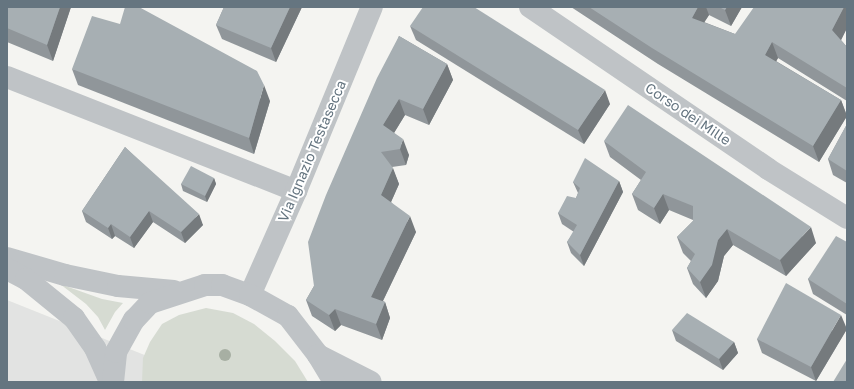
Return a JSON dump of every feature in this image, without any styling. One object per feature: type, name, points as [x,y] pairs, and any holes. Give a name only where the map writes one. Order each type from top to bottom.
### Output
[{"type":"street","name":"Via Ignazio Testasecca","points":[[250,295],[296,191],[372,7]]},
{"type":"street","name":"Corso dei Mille","points":[[530,7],[768,169],[847,218]]},
{"type":"street","points":[[7,77],[296,191]]},
{"type":"street","points":[[7,258],[66,275],[118,286],[181,291]]},
{"type":"street","points":[[7,269],[26,279],[74,318],[95,348],[111,382]]},
{"type":"street","points":[[111,382],[116,352],[134,320],[150,303],[181,291],[205,285],[222,285],[250,295],[288,316],[318,355],[334,382]]},
{"type":"street","points":[[318,355],[371,382]]},
{"type":"shaded area","points":[[60,284],[102,299],[123,303],[115,312],[105,330],[98,317],[86,304]]},
{"type":"shaded area","points":[[7,300],[212,382],[7,382]]},
{"type":"shaded area","points":[[206,308],[233,313],[254,324],[275,341],[295,361],[308,382],[142,382],[143,358],[150,342],[162,324],[179,315]]},
{"type":"building","points":[[7,7],[60,7],[47,45],[7,28]]},
{"type":"building","points":[[125,7],[139,7],[257,71],[264,85],[249,138],[72,69],[92,16],[120,24]]},
{"type":"building","points":[[224,7],[290,7],[271,48],[216,25]]},
{"type":"building","points":[[423,7],[474,7],[605,90],[578,130],[410,26]]},
{"type":"building","points":[[589,7],[698,7],[692,18],[735,34],[754,7],[844,7],[832,30],[847,47],[847,88],[772,42],[765,55],[841,100],[813,146],[652,48]]},
{"type":"building","points":[[719,7],[727,7],[725,10]]},
{"type":"building","points":[[399,36],[447,64],[423,109],[399,99],[383,125],[403,139],[400,149],[381,152],[393,168],[381,195],[410,216],[371,297],[385,302],[376,324],[335,309],[329,315],[306,300],[314,286],[308,242],[326,195],[377,78]]},
{"type":"building","points":[[628,105],[811,227],[780,260],[727,229],[718,240],[712,265],[700,282],[687,268],[695,254],[677,237],[693,221],[693,206],[663,194],[654,208],[632,194],[646,172],[604,141]]},
{"type":"building","points":[[847,124],[847,171],[828,159]]},
{"type":"building","points":[[125,147],[199,214],[181,232],[149,211],[130,237],[111,224],[108,228],[82,211]]},
{"type":"building","points":[[585,158],[619,181],[580,255],[567,242],[577,225],[558,213],[567,196],[576,198],[580,188],[573,182]]},
{"type":"building","points":[[191,166],[214,178],[205,196],[181,184]]},
{"type":"building","points":[[836,236],[847,242],[847,304],[808,279]]},
{"type":"building","points":[[786,283],[841,315],[811,367],[757,339]]},
{"type":"building","points":[[687,313],[734,342],[719,359],[672,330]]},
{"type":"building","points":[[847,359],[847,382],[833,382]]}]
